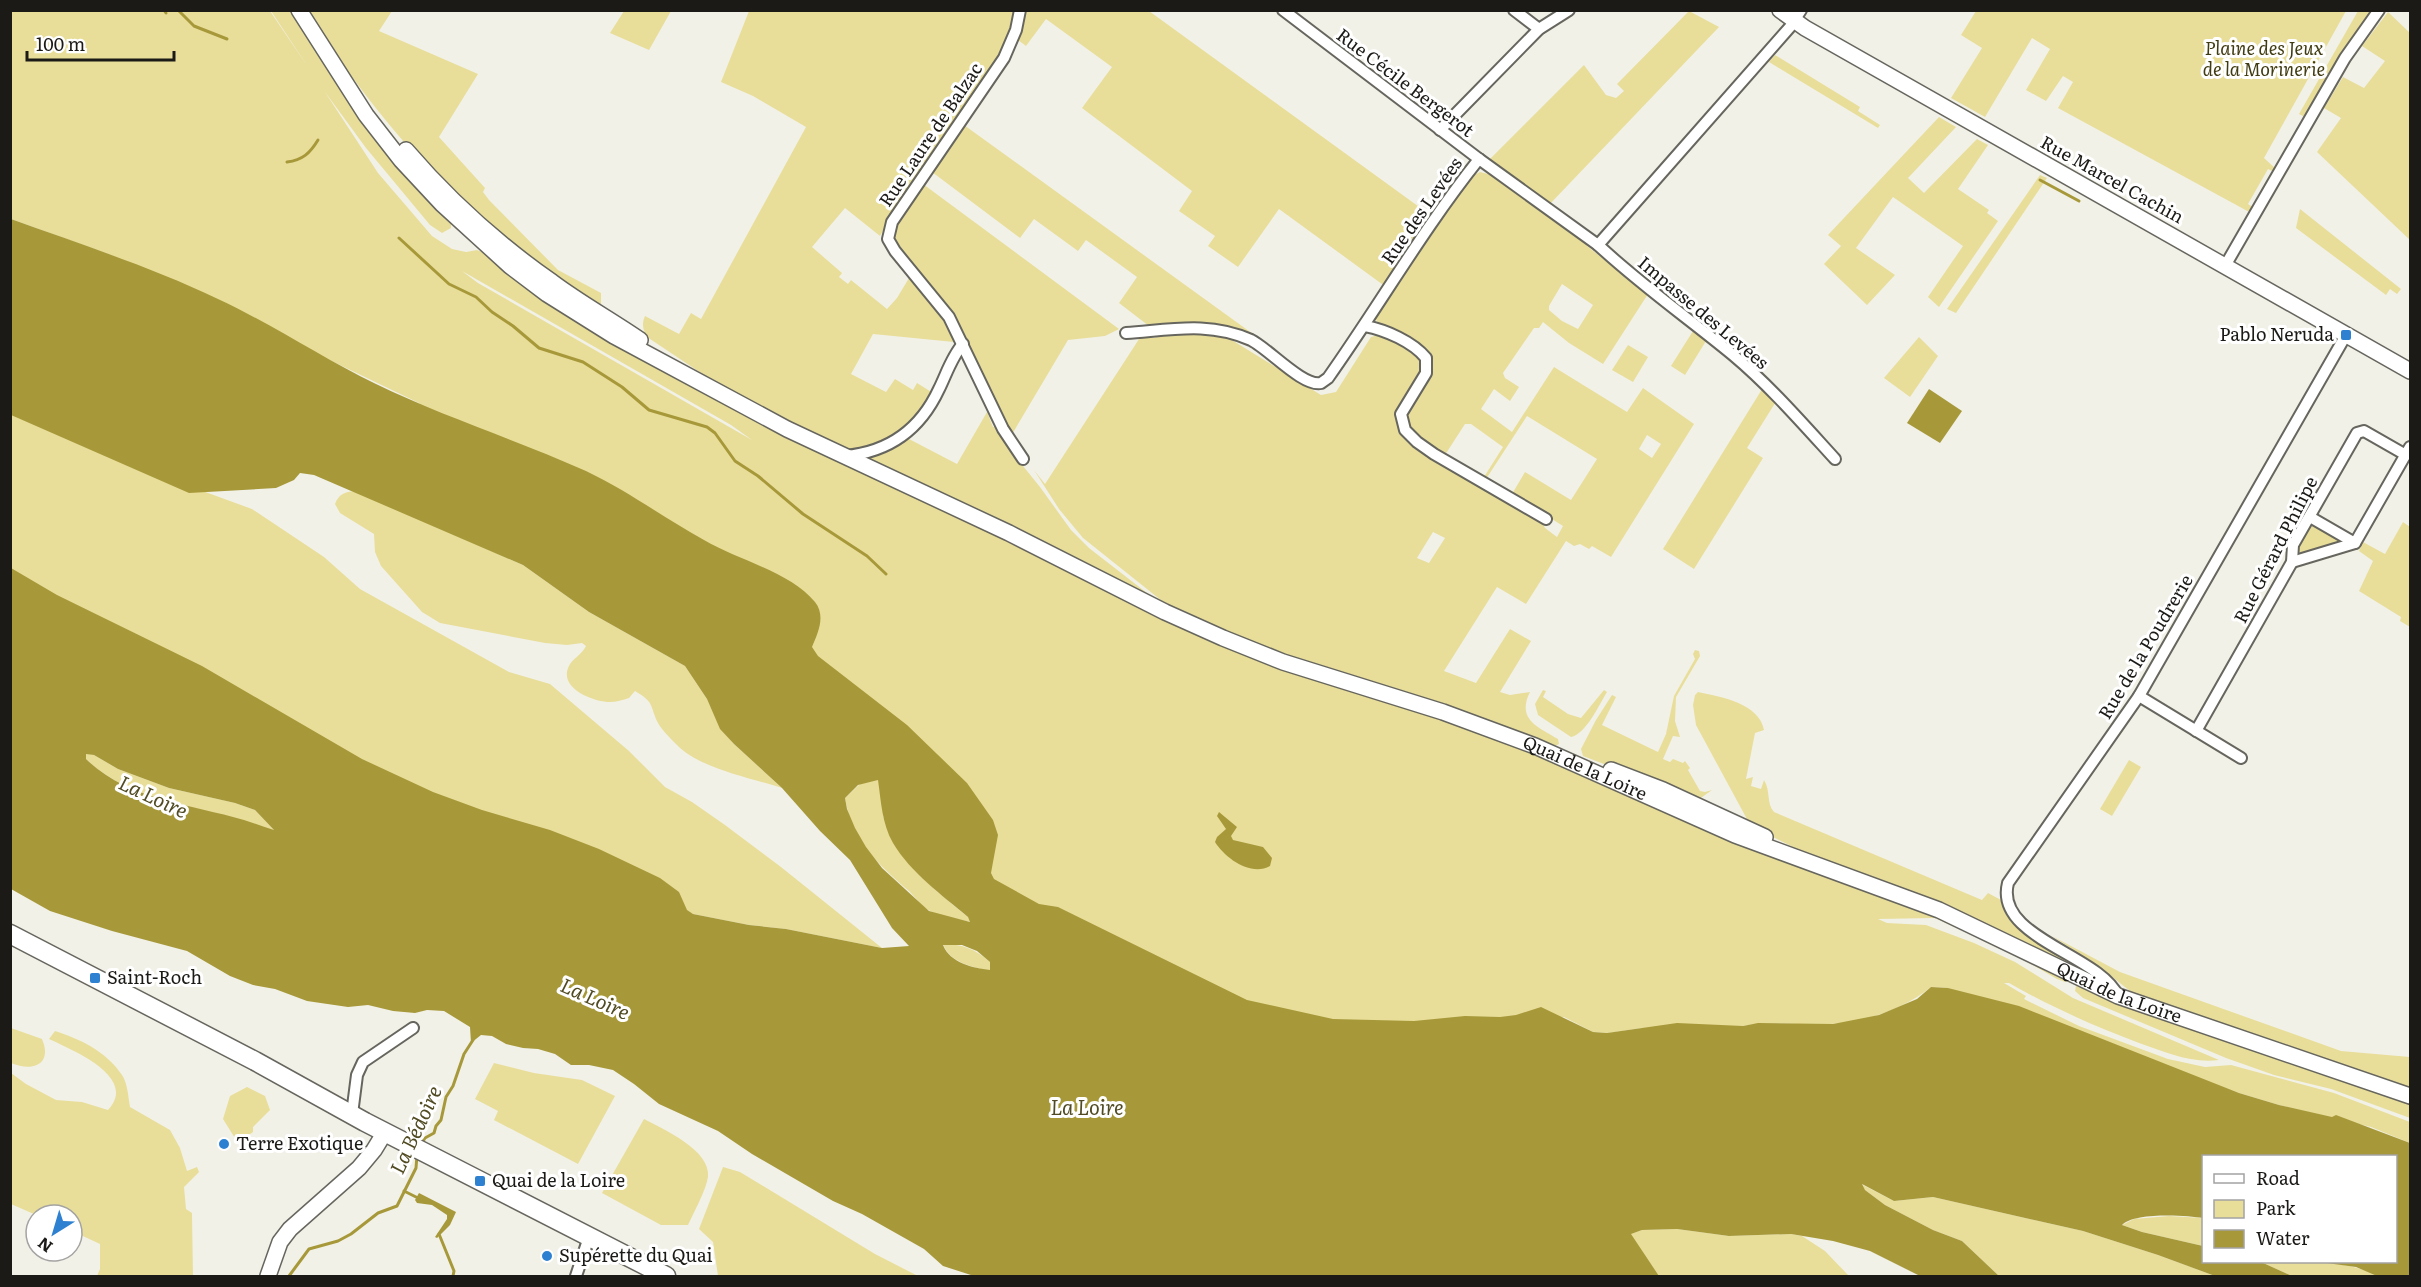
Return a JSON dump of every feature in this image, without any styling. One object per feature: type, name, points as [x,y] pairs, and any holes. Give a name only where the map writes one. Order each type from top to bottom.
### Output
[{"type":"main road","name":"Quai de la Loire","points":[[299,10],[327,53],[408,153],[449,195],[516,256],[697,379],[787,429],[842,457],[1009,533],[1165,612],[1223,638],[1283,662],[1443,712],[1535,746],[1735,835],[1939,910],[2118,996],[2410,1096]]},
{"type":"main road","name":"Rue Marcel Cachin","points":[[1780,10],[1798,16],[2410,372]]},
{"type":"main road","points":[[10,934],[245,1056],[385,1132],[666,1276]]},
{"type":"main road","points":[[268,1276],[280,1242],[290,1229],[359,1168],[375,1150],[385,1132]]},
{"type":"street","name":"Rue Laure de Balzac","points":[[1020,10],[1016,30],[1004,58],[892,222],[888,232],[890,244],[895,251],[944,310],[963,344],[1003,429],[1023,459]]},
{"type":"street","name":"Rue Cécile Bergerot","points":[[1283,10],[1479,159]]},
{"type":"street","points":[[1514,10],[1539,29]]},
{"type":"street","points":[[1440,130],[1539,29],[1569,10]]},
{"type":"street","points":[[2225,266],[2345,58],[2379,10]]},
{"type":"street","points":[[1598,245],[1798,16]]},
{"type":"street","name":"Rue des Levées","points":[[1126,333],[1194,327],[1227,331],[1256,343],[1303,378],[1316,384],[1324,382],[1365,326],[1436,217],[1479,159],[1598,245]]},
{"type":"street","name":"Impasse des Levées","points":[[1598,245],[1672,309],[1734,356],[1835,459]]},
{"type":"street","points":[[1365,326],[1393,335],[1426,358],[1426,373],[1401,414],[1402,424],[1410,436],[1434,454],[1546,519]]},
{"type":"street","name":"Rue de la Poudrerie","points":[[2118,996],[2114,988],[2096,971],[2047,942],[2014,916],[2009,906],[2006,889],[2008,883],[2139,696],[2346,335]]},
{"type":"street","points":[[842,457],[863,453],[904,436],[930,406],[963,344]]},
{"type":"street","name":"Rue Gérard Philipe","points":[[2196,731],[2292,562],[2293,545],[2358,432],[2364,431],[2408,451]]},
{"type":"street","points":[[2292,562],[2355,543],[2408,451]]},
{"type":"street","points":[[2310,517],[2355,543]]},
{"type":"street","points":[[2139,696],[2241,758]]},
{"type":"street","points":[[352,1114],[357,1075],[363,1062],[413,1028]]},
{"type":"street","points":[[576,1276],[595,1239]]},
{"type":"green space","points":[[10,11],[270,11],[308,67],[271,11],[292,11],[451,221],[451,228],[442,233],[430,225],[366,148],[325,92],[378,173],[432,236],[452,249],[466,252],[477,250],[485,253],[508,270],[935,505],[1143,606],[1485,732],[1906,902],[2067,979],[2067,980],[2065,982],[2057,979],[2012,953],[1935,918],[1878,919],[1887,923],[1926,925],[1974,943],[2015,962],[2073,998],[2219,1060],[2189,1059],[2139,1043],[2073,1016],[2009,983],[2004,983],[2026,996],[2024,999],[2079,1026],[2168,1059],[2205,1067],[2231,1065],[2334,1093],[2410,1122],[2410,1143],[2371,1127],[2239,1093],[1947,988],[1931,987],[1897,1008],[1845,1023],[1765,1023],[1743,1026],[1642,1028],[1608,1033],[1593,1032],[1564,1017],[1448,1026],[1116,1012],[883,815],[888,831],[906,860],[971,922],[940,915],[924,907],[878,862],[860,840],[845,798],[860,784],[419,403],[111,255],[11,219]],"holes":[[[462,271],[731,425],[752,440],[478,283]]]},
{"type":"green space","points":[[305,11],[392,11],[379,31],[478,74],[439,137],[485,188],[483,192],[489,200],[558,270],[601,293],[601,311],[507,241],[471,211],[433,174],[375,106]]},
{"type":"green space","points":[[624,11],[671,11],[649,50],[610,33]]},
{"type":"green space","points":[[749,11],[1018,11],[1010,42],[897,206],[880,236],[845,208],[812,247],[842,273],[839,277],[848,284],[851,280],[887,309],[909,278],[943,315],[954,342],[873,334],[851,374],[886,392],[895,379],[913,390],[917,383],[933,393],[902,436],[849,453],[722,387],[650,339],[643,328],[645,316],[679,334],[691,313],[701,319],[806,127],[753,96],[721,82]]},
{"type":"green space","points":[[1024,11],[1149,11],[1433,217],[1386,287],[1279,209],[1238,267],[1208,246],[1215,236],[1179,211],[1192,191],[1082,108],[1112,67],[1046,19],[1026,46],[1018,40]]},
{"type":"green space","points":[[1689,11],[1719,27],[1548,206],[1488,161],[1584,65],[1606,95],[1616,98],[1624,91],[1617,84]]},
{"type":"green space","name":"Plaine des Jeux de la Morinerie","points":[[1976,11],[2346,11],[2264,158],[2276,169],[2274,172],[2268,169],[2248,204],[2254,208],[2251,213],[2058,108],[2073,82],[2063,76],[2046,101],[2026,90],[2050,49],[2032,38],[1985,117],[1951,98],[1982,48],[1961,35]]},
{"type":"green space","points":[[2358,11],[2372,11],[2349,44],[2305,117],[2299,114]]},
{"type":"green space","points":[[2388,12],[2410,33],[2410,240],[2317,152],[2341,118],[2324,108],[2343,77],[2364,88],[2385,61],[2362,46]]},
{"type":"green space","points":[[1775,55],[1860,107],[1858,111],[1880,125],[1878,128],[1769,62]]},
{"type":"green space","points":[[1939,117],[1956,127],[1908,178],[1924,193],[1977,139],[1988,145],[1958,189],[1989,210],[1987,213],[1998,221],[1939,307],[1928,297],[1963,246],[1893,197],[1856,248],[1895,275],[1867,305],[1824,264],[1841,246],[1828,235]]},
{"type":"green space","points":[[964,125],[1253,334],[1221,327],[1149,326],[1119,303],[1137,277],[1086,240],[1078,251],[1034,219],[1020,238],[932,172]]},
{"type":"green space","points":[[1480,172],[1492,175],[1585,240],[1587,246],[1648,294],[1603,364],[1569,343],[1543,322],[1539,328],[1534,328],[1503,373],[1505,378],[1519,387],[1510,401],[1494,389],[1481,409],[1512,432],[1554,367],[1627,412],[1643,388],[1694,424],[1611,557],[1592,546],[1589,549],[1580,544],[1574,546],[1566,541],[1526,604],[1497,587],[1444,671],[1476,683],[1510,629],[1531,641],[1500,692],[1510,695],[1530,692],[1526,702],[1528,716],[1537,726],[1558,739],[1559,744],[1553,747],[1439,704],[1299,661],[1182,613],[1162,601],[1083,538],[1059,509],[1034,470],[1045,484],[1141,336],[1154,338],[1179,330],[1222,334],[1321,395],[1336,392],[1371,337],[1382,334],[1411,348],[1425,361],[1423,375],[1398,413],[1400,426],[1420,450],[1508,503],[1510,500],[1539,517],[1545,528],[1557,537],[1563,526],[1512,494],[1525,472],[1571,500],[1597,459],[1527,416],[1486,479],[1484,477],[1503,447],[1471,424],[1465,424],[1445,455],[1426,444],[1411,430],[1408,420],[1415,400],[1432,372],[1432,363],[1428,354],[1418,345],[1380,326],[1375,318],[1468,178]],"holes":[[[1562,284],[1593,305],[1578,329],[1562,321],[1549,310]],[[1647,435],[1661,444],[1652,458],[1639,449]],[[1433,532],[1445,538],[1429,563],[1417,558]]]},
{"type":"green space","points":[[2040,175],[2047,178],[1956,313],[1947,309]]},
{"type":"green space","points":[[923,184],[1119,329],[1105,336],[1068,340],[1011,436],[981,373],[893,240],[893,230]]},
{"type":"green space","points":[[2300,209],[2401,289],[2397,294],[2390,289],[2386,295],[2296,228]]},
{"type":"green space","points":[[1693,331],[1706,341],[1685,375],[1671,366]]},
{"type":"green space","points":[[1919,337],[1938,356],[1910,397],[1884,378]]},
{"type":"green space","points":[[1628,345],[1648,357],[1633,382],[1612,370]]},
{"type":"green space","points":[[1764,386],[1777,400],[1747,448],[1763,458],[1694,569],[1663,549]]},
{"type":"green space","points":[[10,401],[134,466],[252,509],[324,557],[360,589],[509,672],[550,684],[629,751],[665,787],[725,825],[882,948],[693,914],[11,661]]},
{"type":"green space","points":[[987,412],[993,427],[996,427],[1007,446],[1071,530],[1089,548],[1147,593],[1151,599],[862,456],[909,439],[957,464]]},
{"type":"green space","points":[[355,491],[523,565],[589,612],[685,666],[707,699],[721,729],[782,788],[697,760],[671,739],[660,726],[649,701],[635,691],[629,698],[610,702],[596,700],[580,693],[569,682],[567,675],[568,668],[586,646],[582,643],[567,645],[545,643],[440,623],[422,612],[381,566],[375,552],[374,534],[340,513],[335,504],[342,494]]},
{"type":"green space","points":[[2403,522],[2410,527],[2410,627],[2400,621],[2401,617],[2359,591],[2373,561],[2359,551],[2363,542],[2385,554]]},
{"type":"green space","points":[[2310,525],[2338,539],[2339,543],[2302,554],[2297,546]]},
{"type":"green space","points":[[1695,650],[1699,651],[1700,656],[1676,697],[1675,721],[1680,737],[1673,736],[1663,759],[1670,762],[1673,759],[1683,763],[1685,761],[1700,791],[1712,790],[1698,800],[1583,756],[1581,749],[1612,695],[1616,697],[1602,725],[1658,752],[1666,734],[1674,696],[1695,659],[1693,654]]},
{"type":"green space","points":[[1543,690],[1546,691],[1543,697],[1568,714],[1581,718],[1604,690],[1607,692],[1587,725],[1577,735],[1571,737],[1538,715],[1535,704]]},
{"type":"green space","points":[[1698,692],[1747,707],[1761,721],[1764,730],[1755,733],[1746,779],[1753,777],[1751,786],[1761,789],[1764,780],[1774,812],[1982,900],[1988,893],[2001,900],[2008,914],[2018,924],[2084,970],[2080,972],[1951,908],[1799,850],[1748,821],[1696,725],[1693,705]]},
{"type":"green space","points":[[86,753],[118,769],[169,788],[235,803],[255,810],[275,831],[176,804],[127,787],[86,759]]},
{"type":"green space","points":[[2129,760],[2141,767],[2112,816],[2100,809]]},
{"type":"green space","points":[[2052,936],[2120,972],[2341,1051],[2410,1057],[2410,1091],[2135,995],[2101,968]]},
{"type":"green space","points":[[943,944],[963,946],[974,951],[990,962],[990,971],[956,960]]},
{"type":"green space","points":[[2076,986],[2410,1104],[2410,1118],[2331,1089],[2274,1075],[2226,1058],[2083,998],[2075,991]]},
{"type":"green space","points":[[11,1028],[42,1039],[45,1048],[43,1060],[26,1067],[11,1063]]},
{"type":"green space","points":[[55,1031],[83,1042],[108,1059],[124,1079],[130,1107],[170,1130],[180,1148],[187,1171],[197,1167],[199,1172],[184,1187],[186,1209],[192,1213],[193,1276],[97,1276],[100,1269],[100,1244],[84,1237],[84,1203],[24,1203],[24,1210],[11,1204],[11,1073],[56,1100],[82,1102],[108,1110],[115,1098],[115,1087],[109,1076],[99,1066],[49,1039]]},
{"type":"green space","points":[[494,1063],[534,1073],[582,1080],[615,1096],[578,1164],[494,1120],[498,1111],[475,1099]]},
{"type":"green space","points":[[247,1087],[265,1096],[270,1110],[253,1127],[253,1132],[238,1143],[223,1119],[230,1096]]},
{"type":"green space","points":[[644,1119],[694,1149],[707,1167],[707,1182],[688,1225],[661,1225],[602,1193]]},
{"type":"green space","points":[[723,1167],[740,1172],[875,1254],[918,1276],[718,1276],[713,1242],[699,1229]]},
{"type":"green space","points":[[1861,1184],[1894,1201],[1933,1197],[2083,1231],[2215,1276],[1999,1276],[1962,1241],[1933,1230],[1885,1205],[1865,1190]]},
{"type":"green space","points":[[2169,1216],[2202,1218],[2202,1246],[2122,1225],[2134,1219]]},
{"type":"green space","points":[[1677,1229],[1729,1236],[1791,1234],[1802,1236],[1825,1251],[1849,1276],[1659,1276],[1630,1234],[1642,1230]]},
{"type":"green space","points":[[2263,1263],[2337,1264],[2377,1276],[2292,1276]]},
{"type":"water","name":"La Loire","points":[[11,219],[193,287],[258,319],[376,384],[586,471],[617,487],[704,540],[792,582],[818,607],[820,624],[812,647],[818,656],[907,725],[967,783],[993,820],[998,835],[991,873],[994,879],[1039,904],[1058,907],[1247,1000],[1333,1019],[1414,1021],[1465,1016],[1500,1017],[1516,1015],[1541,1007],[1593,1032],[1607,1033],[1677,1023],[1743,1026],[1758,1023],[1833,1024],[1879,1015],[1917,999],[1931,987],[1948,988],[2019,1006],[2239,1093],[2279,1105],[2332,1117],[2336,1115],[2410,1143],[2410,1276],[2377,1276],[2356,1267],[2326,1263],[2397,1263],[2397,1155],[2202,1155],[2202,1218],[2173,1215],[2148,1216],[2128,1221],[2122,1225],[2202,1246],[2202,1263],[2263,1263],[2292,1276],[2215,1276],[2083,1231],[1933,1197],[1894,1201],[1862,1184],[1865,1190],[1885,1205],[1933,1230],[1962,1241],[1999,1276],[1920,1276],[1870,1251],[1833,1241],[1791,1234],[1729,1236],[1677,1229],[1642,1230],[1631,1234],[1659,1276],[974,1276],[943,1266],[924,1249],[862,1214],[833,1201],[752,1154],[718,1131],[659,1104],[613,1070],[589,1065],[571,1065],[555,1054],[506,1044],[492,1036],[481,1035],[471,1043],[470,1027],[444,1011],[427,1010],[415,1013],[368,1005],[348,1007],[307,1001],[275,989],[253,985],[230,976],[187,951],[112,931],[50,911],[11,889],[11,568],[57,595],[202,666],[362,759],[433,792],[482,810],[550,830],[599,849],[660,878],[679,892],[687,910],[693,914],[882,948],[909,946],[892,928],[850,860],[820,831],[782,788],[720,729],[707,699],[685,666],[589,612],[523,565],[314,475],[300,473],[294,480],[276,488],[189,493],[11,415]],"holes":[[[86,754],[94,755],[118,769],[169,788],[235,803],[255,810],[274,830],[140,792],[121,784],[86,759]],[[878,780],[884,820],[889,836],[900,854],[918,874],[968,917],[970,922],[929,911],[882,868],[866,847],[855,828],[845,798],[858,785]],[[943,945],[962,945],[977,951],[990,962],[990,970],[970,966],[956,960]]]},
{"type":"water","points":[[1929,389],[1962,411],[1940,443],[1907,423]]},
{"type":"water","points":[[1219,812],[1237,827],[1231,836],[1233,840],[1263,847],[1272,858],[1270,866],[1263,869],[1247,867],[1232,860],[1219,848],[1215,842],[1226,829],[1217,816]]},
{"type":"water","points":[[419,1193],[456,1212],[450,1225],[437,1238],[435,1237],[447,1219],[447,1215],[432,1205],[417,1203],[415,1200]]},
{"type":"waterway","points":[[178,10],[194,26],[227,39]]},
{"type":"waterway","points":[[287,162],[306,155],[318,140]]},
{"type":"waterway","points":[[2040,180],[2079,201]]},
{"type":"waterway","points":[[399,238],[449,284],[476,297],[539,348],[583,362],[622,387],[649,410],[707,427],[715,433],[735,461],[758,476],[803,514],[867,556],[886,574]]},
{"type":"waterway","name":"La Bédoire","points":[[422,1143],[425,1138],[434,1133],[441,1120],[446,1097],[453,1086],[464,1054],[473,1040]]},
{"type":"waterway","name":"La Bédoire","points":[[289,1276],[309,1249],[338,1241],[378,1213],[397,1206],[416,1168],[417,1155]]},
{"type":"waterway","points":[[404,1191],[418,1198]]},
{"type":"waterway","points":[[439,1234],[454,1271],[453,1276]]},
{"type":"place","name":"Pablo Neruda","points":[[2346,335]]},
{"type":"place","name":"Saint-Roch","points":[[95,978]]},
{"type":"place","name":"Terre Exotique","points":[[224,1144]]},
{"type":"place","name":"Quai de la Loire","points":[[480,1181]]},
{"type":"place","name":"Supérette du Quai","points":[[547,1256]]}]
